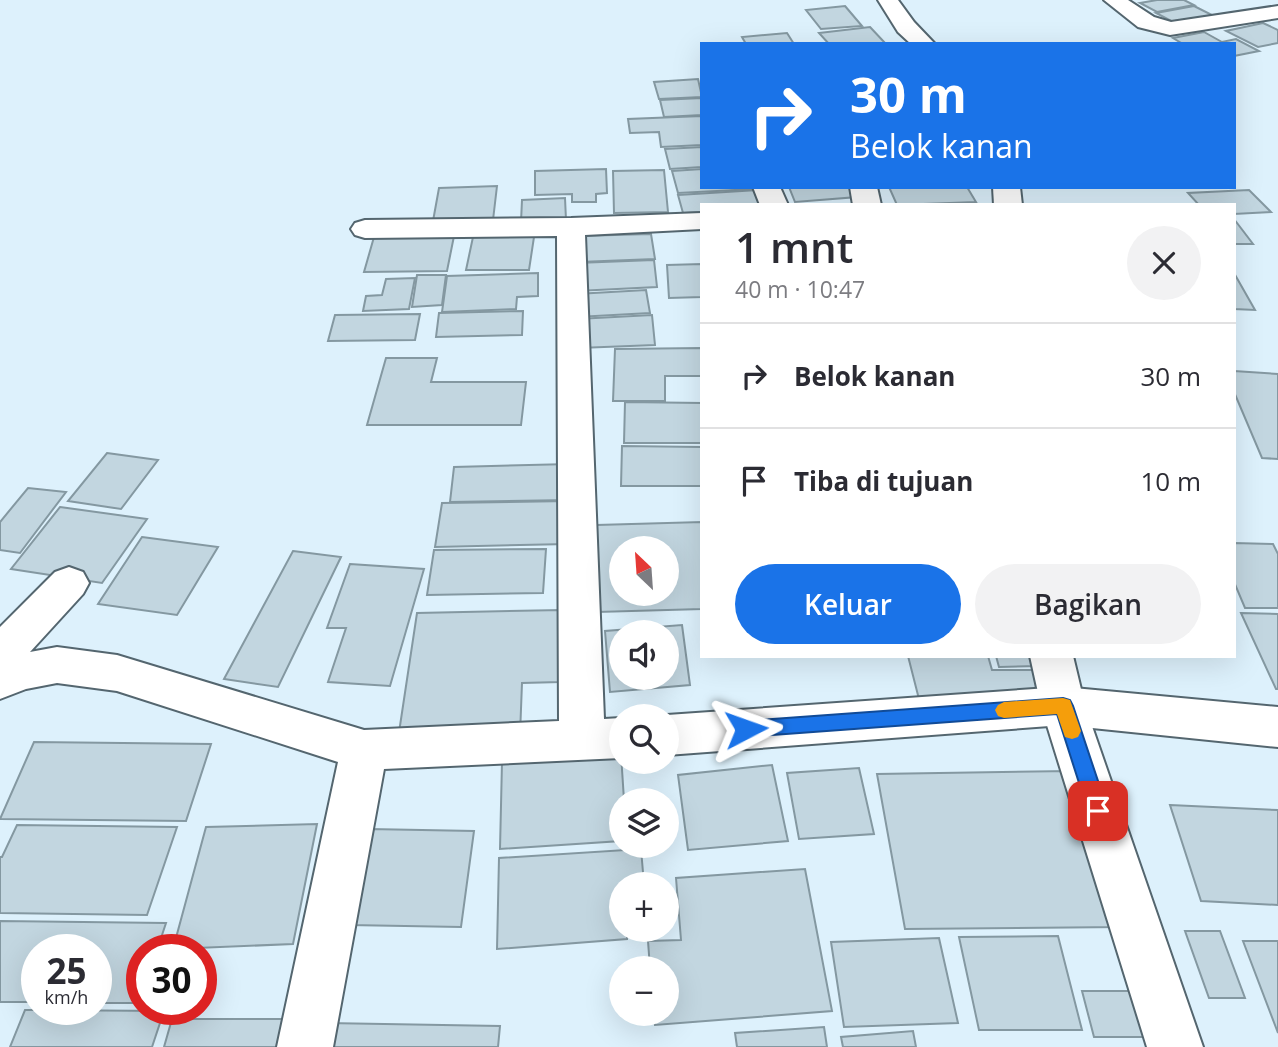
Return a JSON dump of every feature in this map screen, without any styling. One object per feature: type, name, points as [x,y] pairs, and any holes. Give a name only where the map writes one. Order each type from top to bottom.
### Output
[{"type":"street","points":[[888,0],[906,27],[922,42]]},
{"type":"street","points":[[1114,0],[1146,22],[1170,29],[1278,12]]},
{"type":"street","points":[[365,229],[571,227],[700,221]]},
{"type":"street","points":[[0,681],[19,672],[57,665],[117,673],[364,750],[602,740],[571,227]]},
{"type":"street","points":[[0,664],[19,632],[69,583]]},
{"type":"street","points":[[1051,658],[1063,706],[1175,1047]]},
{"type":"street","points":[[679,734],[1063,706],[1278,727]]},
{"type":"street","points":[[305,1047],[364,750]]},
{"type":"building","points":[[1184,0],[1194,5],[1157,12],[1140,3]]},
{"type":"building","points":[[845,6],[862,26],[821,29],[806,10]]},
{"type":"building","points":[[1194,6],[1214,16],[1175,23],[1156,13]]},
{"type":"building","points":[[1263,23],[1278,30],[1278,43],[1258,47],[1226,31]]},
{"type":"building","points":[[870,27],[884,42],[827,42],[819,33]]},
{"type":"building","points":[[1204,32],[1222,42],[1180,42],[1173,38]]},
{"type":"building","points":[[787,33],[793,42],[745,42],[742,37]]},
{"type":"building","points":[[1236,39],[1259,51],[1236,56],[1236,42],[1222,42]]},
{"type":"building","points":[[698,79],[700,97],[659,99],[654,82]]},
{"type":"building","points":[[700,98],[700,115],[664,117],[660,100]]},
{"type":"building","points":[[700,116],[700,145],[661,147],[659,132],[630,133],[628,119]]},
{"type":"building","points":[[700,147],[700,167],[670,169],[665,149]]},
{"type":"building","points":[[606,169],[607,193],[596,194],[596,202],[572,202],[572,194],[535,195],[535,171]]},
{"type":"building","points":[[700,169],[700,189],[756,189],[678,193],[672,171]]},
{"type":"building","points":[[664,170],[668,212],[614,213],[613,171]]},
{"type":"building","points":[[497,186],[493,220],[433,221],[439,188]]},
{"type":"building","points":[[790,189],[853,189],[857,197],[795,202]]},
{"type":"building","points":[[890,189],[968,189],[976,202],[950,203],[896,203]]},
{"type":"building","points":[[758,190],[762,203],[700,203],[700,212],[683,213],[678,195]]},
{"type":"building","points":[[1249,190],[1271,212],[1236,214],[1236,203],[1197,203],[1188,193]]},
{"type":"building","points":[[565,198],[566,220],[521,222],[522,200]]},
{"type":"building","points":[[1236,222],[1253,244],[1236,244]]},
{"type":"building","points":[[651,234],[655,259],[579,262],[578,236]]},
{"type":"building","points":[[454,236],[447,271],[364,272],[374,237]]},
{"type":"building","points":[[473,237],[534,237],[529,270],[466,270]]},
{"type":"building","points":[[654,260],[657,287],[577,291],[576,263]]},
{"type":"building","points":[[700,264],[700,297],[669,298],[667,265]]},
{"type":"building","points":[[538,273],[538,296],[517,297],[516,309],[442,312],[447,276]]},
{"type":"building","points":[[417,275],[446,275],[442,305],[412,307]]},
{"type":"building","points":[[1236,277],[1255,310],[1236,309]]},
{"type":"building","points":[[415,278],[409,309],[363,311],[366,296],[382,295],[386,279]]},
{"type":"building","points":[[646,290],[650,313],[577,317],[576,294]]},
{"type":"building","points":[[523,311],[522,335],[436,337],[439,313]]},
{"type":"building","points":[[420,314],[415,340],[328,341],[335,315]]},
{"type":"building","points":[[652,315],[655,345],[579,348],[577,319]]},
{"type":"building","points":[[700,348],[700,376],[665,376],[665,401],[613,401],[615,349]]},
{"type":"building","points":[[386,358],[437,358],[431,382],[526,382],[521,425],[367,425]]},
{"type":"building","points":[[1236,371],[1278,374],[1278,459],[1262,458],[1236,397]]},
{"type":"building","points":[[625,402],[700,403],[700,443],[624,443]]},
{"type":"building","points":[[622,446],[700,447],[700,486],[621,486]]},
{"type":"building","points":[[107,453],[158,460],[121,509],[68,501]]},
{"type":"building","points":[[570,464],[570,500],[450,502],[454,467]]},
{"type":"building","points":[[28,488],[66,492],[20,553],[0,550],[0,522]]},
{"type":"building","points":[[569,501],[568,544],[435,547],[442,503]]},
{"type":"building","points":[[60,507],[147,519],[102,583],[11,569]]},
{"type":"building","points":[[700,522],[700,609],[597,612],[597,525]]},
{"type":"building","points":[[142,537],[218,547],[177,615],[98,604]]},
{"type":"building","points":[[1236,543],[1273,544],[1278,554],[1278,608],[1245,608],[1236,587]]},
{"type":"building","points":[[546,549],[543,593],[427,595],[434,550]]},
{"type":"building","points":[[293,551],[341,557],[278,687],[224,679]]},
{"type":"building","points":[[350,564],[424,569],[390,686],[328,682],[346,628],[327,628]]},
{"type":"building","points":[[562,610],[560,682],[522,683],[520,735],[398,739],[417,613]]},
{"type":"building","points":[[1241,613],[1278,614],[1278,689],[1276,689]]},
{"type":"building","points":[[679,625],[682,625],[690,685],[679,686]]},
{"type":"building","points":[[605,631],[609,631],[609,680]]},
{"type":"building","points":[[909,658],[989,658],[992,670],[1034,670],[1045,704],[921,707]]},
{"type":"building","points":[[997,658],[1036,658],[1039,666],[999,667]]},
{"type":"building","points":[[34,742],[211,744],[186,821],[0,819]]},
{"type":"building","points":[[609,755],[609,774],[622,774],[623,788],[609,788],[609,842],[500,849],[502,762]]},
{"type":"building","points":[[772,765],[788,841],[688,850],[678,775]]},
{"type":"building","points":[[859,768],[874,834],[799,839],[787,773]]},
{"type":"building","points":[[1070,771],[1121,927],[905,929],[877,774]]},
{"type":"building","points":[[1170,805],[1278,810],[1278,905],[1201,901]]},
{"type":"building","points":[[317,824],[293,944],[217,947],[217,934],[177,934],[206,827]]},
{"type":"building","points":[[17,825],[177,827],[147,915],[0,913],[0,857]]},
{"type":"building","points":[[369,829],[474,831],[461,927],[349,925]]},
{"type":"building","points":[[609,851],[609,858],[642,858],[643,872],[609,872],[609,940],[497,949],[499,858]]},
{"type":"building","points":[[805,869],[832,1011],[679,1023],[679,956],[649,956],[648,942],[681,940],[679,878]]},
{"type":"building","points":[[0,921],[166,923],[162,934],[126,934],[126,1003],[112,1003],[112,934],[21,934],[21,1002],[0,1002]]},
{"type":"building","points":[[1185,931],[1220,931],[1245,998],[1209,998]]},
{"type":"building","points":[[1058,936],[1082,1030],[979,1030],[959,937]]},
{"type":"building","points":[[939,938],[958,1023],[844,1027],[831,942]]},
{"type":"building","points":[[1243,941],[1278,941],[1278,1033]]},
{"type":"building","points":[[1082,991],[1141,991],[1155,1037],[1094,1037]]},
{"type":"building","points":[[112,1011],[126,1011],[126,1025],[159,1025],[152,1047],[10,1047],[21,1020],[21,1025],[112,1025]]},
{"type":"building","points":[[217,1019],[287,1019],[281,1047],[164,1047],[170,1025],[217,1025]]},
{"type":"building","points":[[326,1023],[500,1026],[498,1047],[321,1047]]},
{"type":"building","points":[[824,1027],[827,1047],[737,1047],[735,1033]]},
{"type":"building","points":[[913,1031],[916,1047],[843,1047],[841,1037]]},
{"type":"slow traffic","points":[[1004,710],[1063,706],[1072,731]]},
{"type":"route","points":[[746,729],[1063,706],[1098,811]]}]
